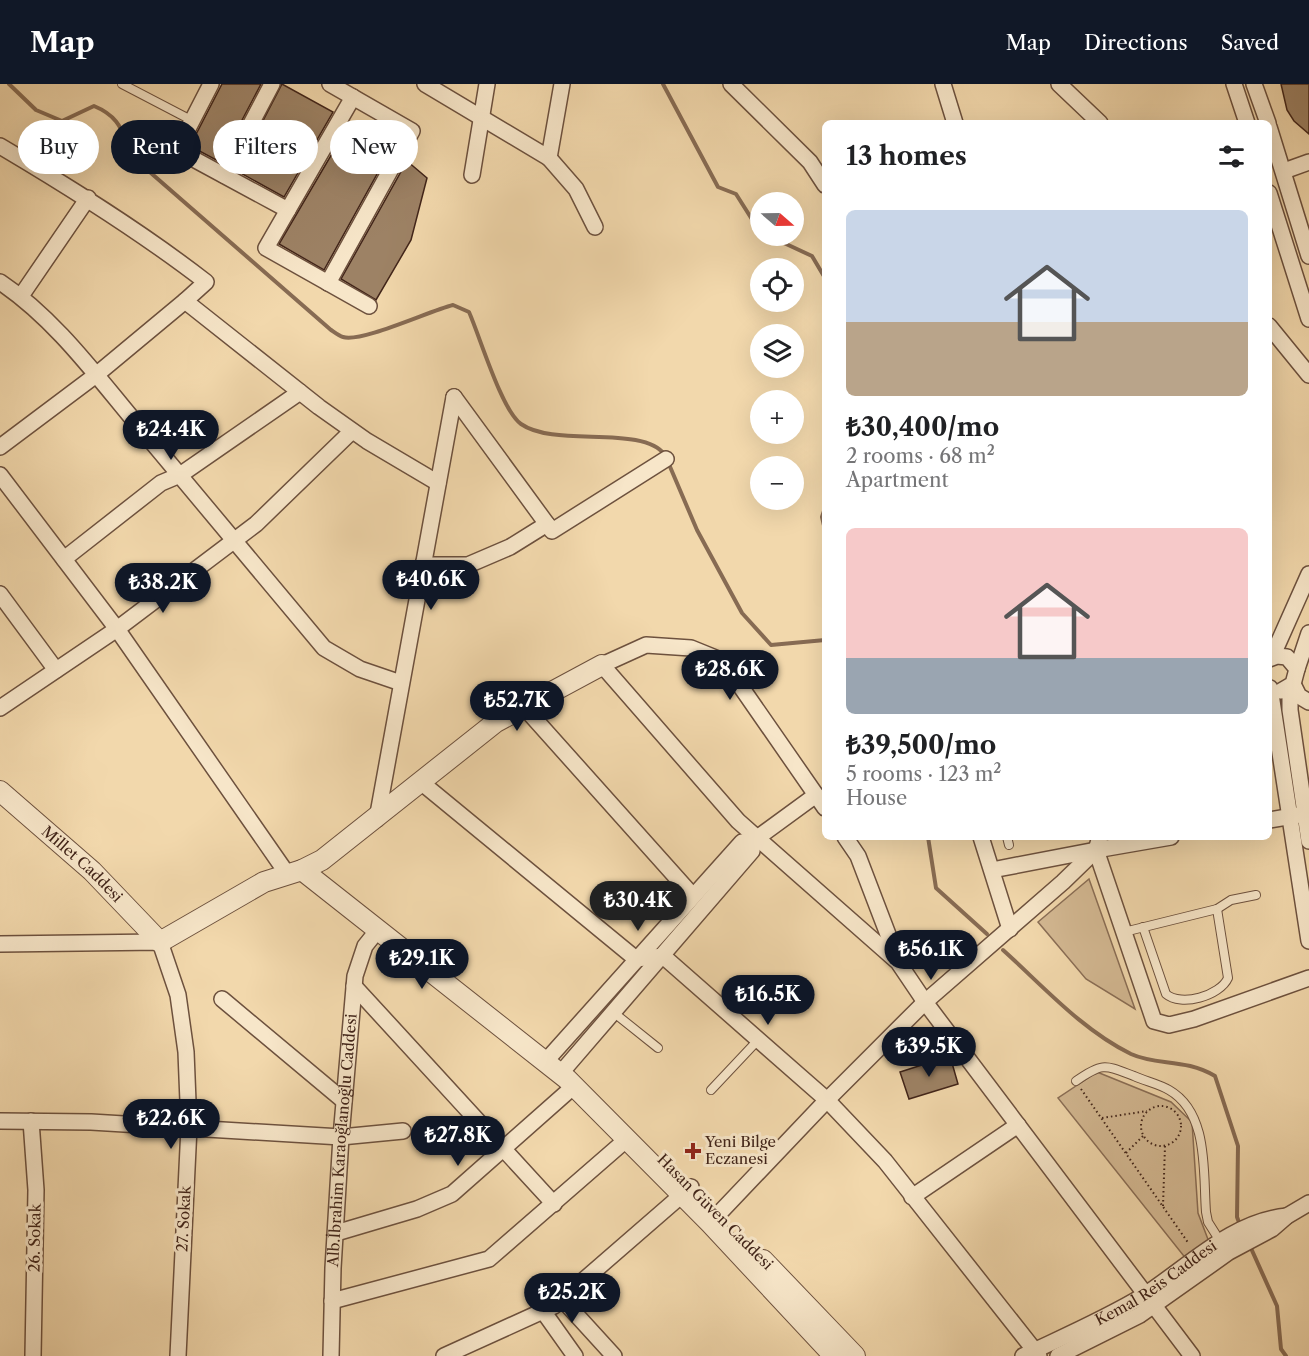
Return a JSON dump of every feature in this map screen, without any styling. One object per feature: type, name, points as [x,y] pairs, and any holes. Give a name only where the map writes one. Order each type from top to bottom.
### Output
[{"type":"street","points":[[193,120],[211,84]]},
{"type":"street","points":[[224,175],[272,84]]},
{"type":"street","points":[[328,284],[412,131],[330,84]]},
{"type":"street","points":[[425,84],[549,158],[576,189],[595,227]]},
{"type":"street","points":[[472,175],[487,84]]},
{"type":"street","points":[[549,158],[562,84]]},
{"type":"street","points":[[731,84],[774,124],[822,177]]},
{"type":"street","points":[[943,84],[954,120]]},
{"type":"street","points":[[1059,84],[1097,120]]},
{"type":"street","points":[[1234,84],[1246,120]]},
{"type":"street","points":[[1254,84],[1266,120]]},
{"type":"street","points":[[353,97],[266,248],[369,306]]},
{"type":"street","points":[[1272,136],[1308,248],[1287,251]]},
{"type":"street","points":[[0,146],[88,198],[157,244],[206,282],[96,375],[0,447]]},
{"type":"street","points":[[1284,171],[1309,162]]},
{"type":"street","points":[[201,163],[288,210]]},
{"type":"street","points":[[21,296],[88,198]]},
{"type":"street","points":[[1272,203],[1309,319]]},
{"type":"street","points":[[0,282],[21,296],[47,320],[96,375],[324,648],[360,669],[401,683]]},
{"type":"street","points":[[186,301],[352,431],[438,483]]},
{"type":"street","points":[[1272,330],[1309,375]]},
{"type":"street","points":[[64,559],[161,483],[180,475],[300,392]]},
{"type":"street","points":[[376,819],[454,398],[552,531],[666,459]]},
{"type":"street","points":[[0,708],[117,628],[256,524],[352,431]]},
{"type":"street","points":[[0,475],[117,628],[295,872]]},
{"type":"street","points":[[422,565],[468,565],[510,547],[547,524]]},
{"type":"street","points":[[1272,654],[1309,574]]},
{"type":"street","points":[[0,594],[56,670]]},
{"type":"street","points":[[1309,633],[1293,680],[1292,723],[1309,841]]},
{"type":"street","points":[[0,944],[160,942],[264,882],[322,860],[422,783],[496,722],[602,664],[646,645],[691,648],[723,661],[821,801],[756,840],[742,842],[636,959],[561,1076]]},
{"type":"street","points":[[1272,658],[1287,657],[1299,696],[1309,702]]},
{"type":"street","points":[[602,664],[756,840],[898,962]]},
{"type":"street","points":[[1272,689],[1280,691],[1293,680]]},
{"type":"street","points":[[1272,706],[1309,941]]},
{"type":"street","points":[[524,707],[693,896]]},
{"type":"street","points":[[1292,723],[1309,707]]},
{"type":"street","points":[[422,783],[636,959],[663,956],[826,1100],[885,1161],[1032,1354]]},
{"type":"street","name":"Millet Caddesi","points":[[0,791],[93,871],[160,942]]},
{"type":"street","points":[[1272,820],[1305,814]]},
{"type":"street","points":[[336,1233],[417,1209],[452,1194],[505,1149],[613,1012],[752,851],[756,840]]},
{"type":"street","points":[[847,840],[858,856],[898,962],[925,1002],[1192,1356]]},
{"type":"street","points":[[982,840],[1010,929]]},
{"type":"street","points":[[992,870],[1098,843],[1134,840]]},
{"type":"street","points":[[715,1218],[826,1100],[925,1002],[1010,929],[1098,843]]},
{"type":"street","points":[[1098,843],[1124,932],[1154,1020],[1169,1025],[1194,1019],[1309,978]]},
{"type":"street","name":"Hasan Güven Caddesi","points":[[295,872],[377,931],[561,1076],[627,1139],[687,1191]]},
{"type":"street","name":"Alb.İbrahim Karaoğlanoğlu Caddesi","points":[[331,1356],[341,1137],[354,986],[365,946],[377,931]]},
{"type":"street","name":"27. Sokak","points":[[160,942],[178,995],[186,1052],[189,1127],[178,1356]]},
{"type":"street","points":[[354,986],[555,1204]]},
{"type":"street","points":[[222,999],[344,1101]]},
{"type":"street","name":"Hasan Güven Caddesi","points":[[561,1076],[588,1089],[687,1191],[855,1356]]},
{"type":"street","points":[[0,1121],[189,1127],[341,1137],[402,1131]]},
{"type":"street","name":"26. Sokak","points":[[31,1121],[36,1190],[33,1356]]},
{"type":"street","points":[[912,1197],[1017,1125]]},
{"type":"street","points":[[332,1301],[489,1259],[555,1204],[627,1139]]},
{"type":"street","points":[[444,1356],[543,1311],[562,1299],[687,1191]]},
{"type":"street","name":"Kemal Reis Caddesi","points":[[1032,1354],[1149,1301],[1204,1268],[1271,1217],[1287,1215],[1309,1203]]},
{"type":"street","name":"Hasan Güven Caddesi","points":[[715,1218],[834,1356]]},
{"type":"street","name":"Kemal Reis Caddesi","points":[[1058,1356],[1121,1326],[1198,1257],[1220,1241],[1247,1235]]},
{"type":"street","points":[[562,1299],[614,1356]]},
{"type":"street","points":[[543,1311],[575,1356]]},
{"type":"lane","points":[[122,84],[191,120]]},
{"type":"lane","points":[[1124,932],[1217,909],[1231,900],[1256,895]]},
{"type":"lane","points":[[1143,927],[1166,994],[1178,1000],[1211,994],[1221,989],[1228,978],[1217,909]]},
{"type":"lane","points":[[613,1012],[658,1048]]},
{"type":"lane","points":[[711,1090],[759,1040]]},
{"type":"lane","points":[[1076,1081],[1096,1067],[1111,1068],[1169,1090],[1193,1113],[1200,1137],[1208,1222],[1220,1241]]},
{"type":"path","points":[[1076,1081],[1198,1257]]},
{"type":"path","points":[[1102,1118],[1166,1106],[1172,1109],[1180,1120],[1180,1134],[1171,1144],[1164,1146],[1152,1144],[1143,1136],[1141,1123],[1147,1111]]},
{"type":"path","points":[[1125,1153],[1143,1136]]},
{"type":"path","points":[[1163,1209],[1164,1146]]},
{"type":"shaded area","points":[[1089,879],[1135,1009],[1086,979],[1038,922]]},
{"type":"shaded area","points":[[1097,1072],[1171,1102],[1192,1122],[1198,1213],[1209,1242],[1187,1260],[1058,1098]]},
{"type":"building","points":[[222,84],[261,84],[242,120],[213,120],[213,158],[201,152],[201,125]]},
{"type":"building","points":[[282,84],[333,112],[318,138],[318,120],[263,120]]},
{"type":"building","points":[[1281,84],[1309,84],[1309,134],[1294,121],[1287,110]]},
{"type":"building","points":[[330,157],[330,174],[377,174],[324,270],[279,244]]},
{"type":"building","points":[[418,170],[427,178],[411,240],[376,300],[341,279],[400,174],[418,174]]},
{"type":"building","points":[[242,174],[297,174],[284,197]]},
{"type":"building","points":[[950,1056],[958,1084],[909,1099],[900,1072]]},
{"type":"waterway","points":[[9,84],[36,110],[62,121],[94,106],[111,116],[121,128],[136,160],[338,335],[352,338],[364,335],[453,305],[469,312],[506,405],[521,424],[536,431],[555,435],[638,440],[654,446],[665,455]]},
{"type":"waterway","points":[[663,84],[718,187],[736,194],[750,216]]},
{"type":"waterway","points":[[790,246],[812,256],[822,273]]},
{"type":"waterway","points":[[668,462],[697,530],[742,613],[771,645],[822,640]]},
{"type":"waterway","points":[[928,840],[936,888],[987,934]]},
{"type":"waterway","points":[[1003,950],[1064,1007],[1113,1044],[1141,1058],[1182,1064],[1204,1070],[1215,1076],[1238,1146],[1237,1217],[1240,1225]]},
{"type":"waterway","points":[[1250,1246],[1277,1306],[1281,1349],[1286,1356]]},
{"type":"place","name":"Yeni Bilge Eczanesi","points":[[693,1151]]}]
